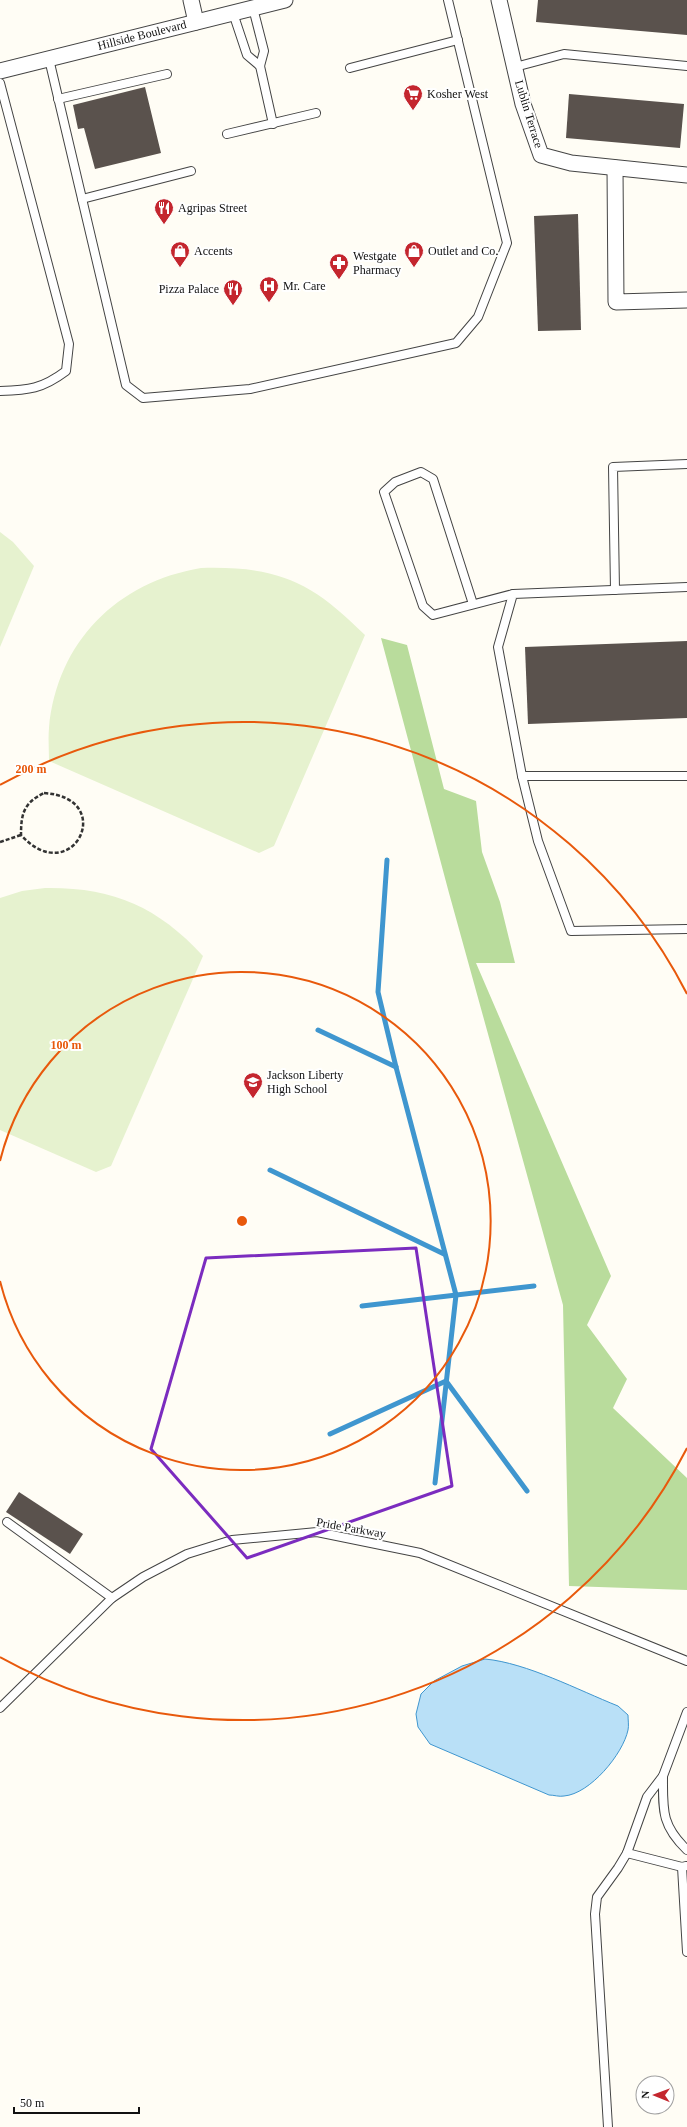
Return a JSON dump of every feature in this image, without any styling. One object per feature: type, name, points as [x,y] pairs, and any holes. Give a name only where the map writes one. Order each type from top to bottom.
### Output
[{"type":"street","points":[[191,0],[196,22]]},
{"type":"street","name":"Hillside Boulevard","points":[[0,71],[285,0]]},
{"type":"street","name":"Lublin Terrace","points":[[499,0],[524,104],[541,155],[571,163],[687,175]]},
{"type":"street","points":[[615,168],[616,302],[687,300]]},
{"type":"lane","points":[[49,59],[126,385],[143,398],[250,389],[456,343],[478,317],[507,244],[448,0]]},
{"type":"lane","points":[[253,8],[264,51],[260,66],[273,124]]},
{"type":"lane","points":[[233,13],[248,55],[260,66]]},
{"type":"lane","points":[[350,68],[458,40]]},
{"type":"lane","points":[[515,67],[564,54],[687,66]]},
{"type":"lane","points":[[58,99],[167,74]]},
{"type":"lane","points":[[0,83],[69,344],[66,371],[49,384],[25,390],[0,391]]},
{"type":"lane","points":[[227,134],[316,113]]},
{"type":"lane","points":[[82,200],[191,171]]},
{"type":"lane","points":[[615,590],[613,467],[687,464]]},
{"type":"lane","points":[[473,604],[433,479],[421,472],[395,482],[384,492],[423,606],[433,615],[513,594],[687,587]]},
{"type":"lane","points":[[513,594],[498,647],[522,776],[538,841],[570,931],[687,929]]},
{"type":"lane","points":[[522,776],[687,776]]},
{"type":"lane","points":[[7,1522],[112,1598]]},
{"type":"lane","name":"Pride Parkway","points":[[0,1708],[112,1598],[142,1577],[187,1554],[232,1540],[318,1532],[420,1553],[687,1662]]},
{"type":"lane","points":[[608,2127],[595,1914],[597,1897],[627,1853],[647,1797],[664,1776],[687,1712]]},
{"type":"lane","points":[[664,1776],[664,1806],[667,1824],[674,1838],[687,1850]]},
{"type":"lane","points":[[627,1853],[684,1866],[687,1952]]},
{"type":"path","points":[[44,793],[57,794],[68,798],[78,806],[83,816],[83,828],[80,838],[72,848],[63,852],[52,854],[41,851],[28,843],[21,835],[21,820],[25,808],[32,798],[44,793]]},
{"type":"path","points":[[0,842],[21,835]]},
{"type":"highlighted area","points":[[416,1248],[452,1486],[247,1558],[151,1449],[206,1258]]},
{"type":"green space","points":[[0,532],[13,542],[34,566],[0,647]]},
{"type":"green space","points":[[201,568],[252,570],[292,580],[327,601],[365,635],[274,846],[259,853],[49,761],[49,728],[54,697],[64,669],[78,643],[96,621],[118,602],[143,587],[171,575]]},
{"type":"green space","points":[[381,638],[407,645],[444,789],[476,801],[482,852],[500,902],[515,963],[476,963],[611,1276],[587,1325],[627,1379],[613,1408],[687,1478],[687,1590],[569,1586],[563,1305],[449,893]]},
{"type":"green space","points":[[45,888],[91,891],[132,903],[150,912],[168,924],[203,956],[111,1166],[96,1172],[0,1130],[0,898],[22,891]]},
{"type":"water","points":[[485,1659],[535,1671],[618,1706],[628,1715],[628,1730],[620,1750],[604,1771],[594,1781],[574,1794],[562,1796],[549,1795],[430,1744],[418,1727],[416,1714],[421,1694],[434,1681],[462,1666]]},
{"type":"building","points":[[538,0],[687,0],[687,35],[536,22]]},
{"type":"building","points":[[145,87],[161,153],[95,169],[84,128],[78,129],[73,105]]},
{"type":"building","points":[[569,94],[684,104],[680,148],[566,138]]},
{"type":"building","points":[[578,214],[581,330],[538,331],[534,216]]},
{"type":"building","points":[[687,641],[687,718],[528,724],[525,647]]},
{"type":"building","points":[[19,1492],[83,1534],[70,1554],[6,1512]]},
{"type":"waterway","points":[[387,860],[378,992],[396,1067],[456,1295],[435,1483]]},
{"type":"waterway","points":[[318,1030],[396,1067]]},
{"type":"waterway","points":[[270,1170],[444,1254]]},
{"type":"waterway","points":[[362,1306],[534,1286]]},
{"type":"waterway","points":[[330,1434],[446,1381],[527,1491]]},
{"type":"place","name":"Kosher West","points":[[413,111]]},
{"type":"place","name":"Agripas Street","points":[[164,225]]},
{"type":"place","name":"Accents","points":[[180,268]]},
{"type":"place","name":"Outlet and Co.","points":[[414,268]]},
{"type":"place","name":"Westgate Pharmacy","points":[[339,280]]},
{"type":"place","name":"Mr. Care","points":[[269,303]]},
{"type":"place","name":"Pizza Palace","points":[[233,306]]},
{"type":"place","name":"Jackson Liberty High School","points":[[253,1099]]}]
